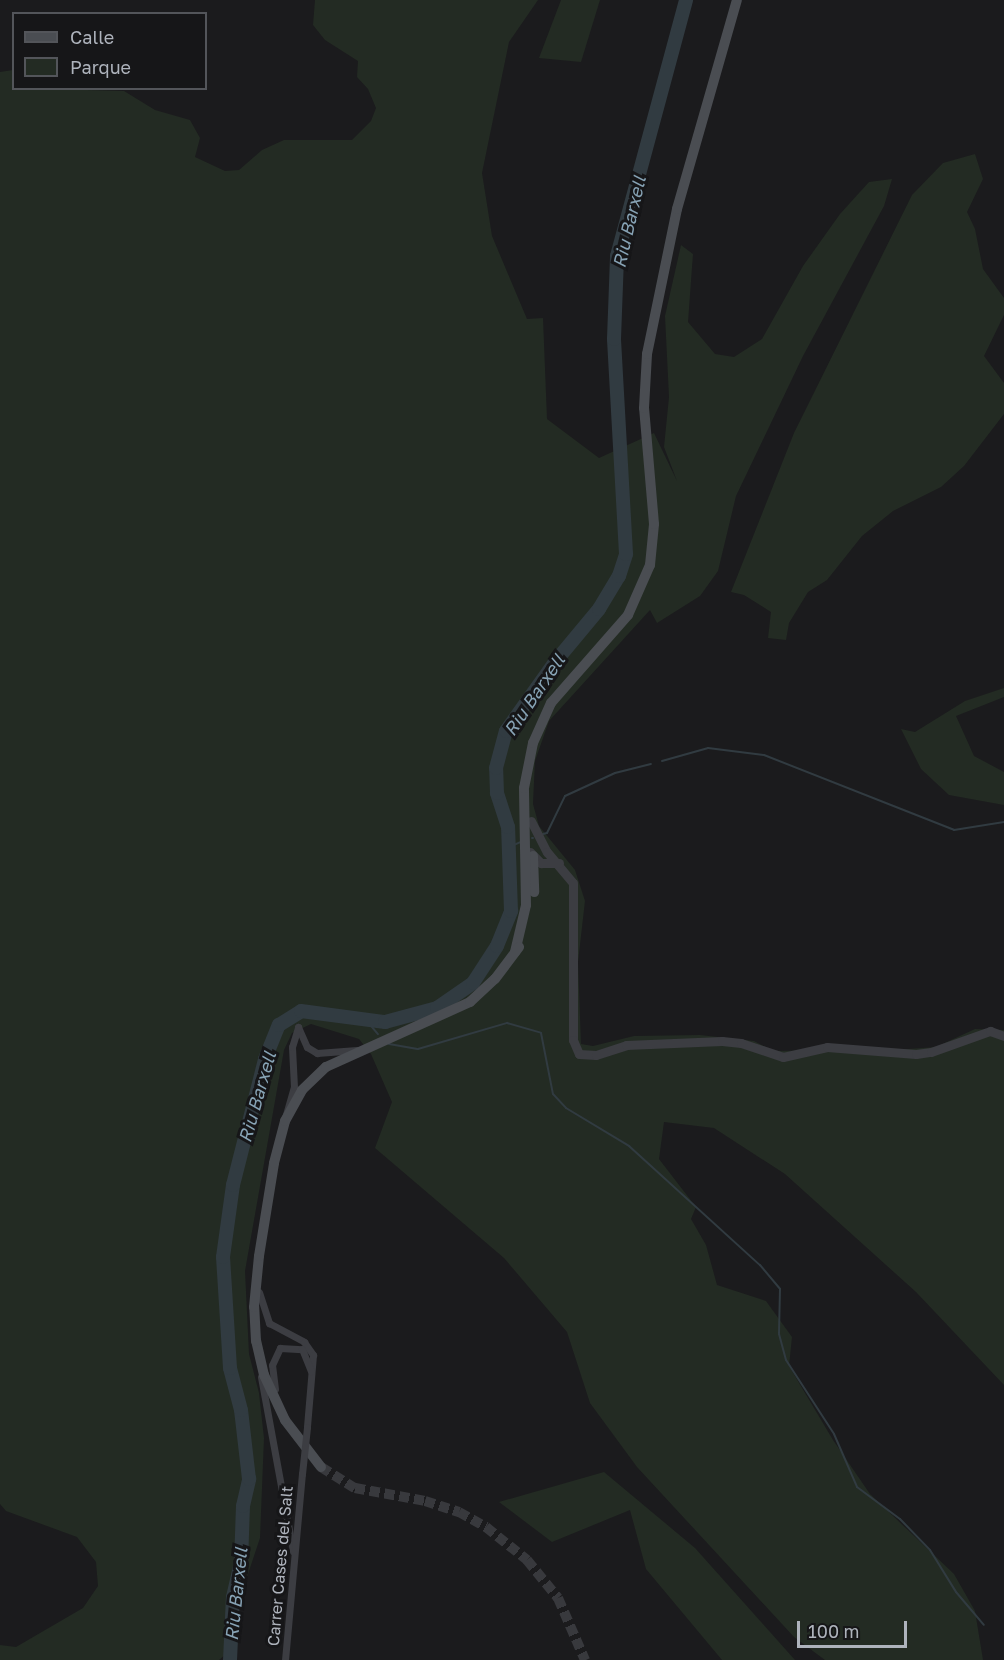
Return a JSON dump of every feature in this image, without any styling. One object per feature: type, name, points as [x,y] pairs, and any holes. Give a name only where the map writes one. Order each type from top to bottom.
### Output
[{"type":"main road","points":[[515,952],[527,888],[528,758],[544,716],[621,625],[641,592],[650,565],[654,524],[644,408],[648,346],[677,208],[737,0]]},
{"type":"main road","points":[[321,1467],[285,1420],[258,1356],[254,1306],[259,1256],[274,1163],[285,1121],[309,1080],[357,1050],[470,1002],[495,979],[515,952],[532,909],[537,859],[527,823]]},
{"type":"street","points":[[527,823],[573,883],[575,896],[573,1040],[579,1054],[596,1055],[626,1045],[722,1041],[741,1043],[783,1057],[827,1047],[916,1054],[931,1052],[990,1031],[1004,1036]]},
{"type":"street","points":[[527,888],[537,859],[547,852]]},
{"type":"street","points":[[537,859],[559,863]]},
{"type":"street","points":[[285,1121],[295,1078],[292,1047],[298,1028],[307,1047]]},
{"type":"street","points":[[292,1047],[307,1047],[322,1055],[357,1050]]},
{"type":"street","points":[[259,1256],[264,1315],[275,1329],[309,1347],[314,1359],[312,1377]]},
{"type":"street","points":[[285,1420],[272,1375],[278,1351],[292,1346],[302,1349],[312,1377]]},
{"type":"street","points":[[258,1356],[293,1551]]},
{"type":"street","name":"Carrer Cases del Salt","points":[[285,1660],[293,1551],[312,1377]]},
{"type":"green space","points":[[315,0],[538,0],[509,42],[482,173],[492,236],[527,319],[543,318],[547,419],[599,458],[654,433],[677,481],[664,447],[669,397],[665,316],[681,245],[693,254],[688,322],[715,354],[734,357],[762,339],[803,266],[840,214],[869,182],[892,179],[884,206],[803,356],[736,496],[718,571],[700,596],[657,623],[650,610],[549,721],[535,761],[533,804],[539,826],[575,870],[585,901],[578,962],[581,1044],[593,1046],[634,1036],[700,1035],[754,1041],[773,1051],[908,1049],[936,1047],[975,1029],[1004,1030],[1004,1385],[916,1292],[785,1174],[714,1128],[664,1122],[659,1159],[696,1207],[691,1219],[706,1245],[717,1285],[766,1301],[792,1337],[789,1366],[833,1440],[870,1494],[954,1574],[975,1611],[983,1660],[825,1660],[794,1637],[637,1467],[590,1403],[567,1332],[504,1258],[375,1148],[392,1102],[371,1054],[359,1039],[311,1024],[292,1033],[284,1050],[245,1271],[249,1354],[259,1393],[264,1438],[260,1538],[233,1619],[226,1654],[219,1660],[0,1660],[0,1645],[16,1647],[83,1608],[98,1586],[96,1562],[77,1537],[6,1511],[0,1504],[0,72],[12,70],[12,90],[124,91],[155,110],[190,120],[200,138],[195,157],[225,171],[239,170],[262,150],[284,140],[352,140],[371,121],[376,108],[368,89],[357,77],[358,61],[325,40],[313,25]]},
{"type":"green space","points":[[561,0],[600,0],[581,62],[539,58]]},
{"type":"green space","points":[[975,154],[983,179],[967,212],[975,229],[983,269],[1004,298],[1004,315],[984,356],[1004,383],[1004,414],[964,466],[941,487],[893,511],[862,536],[827,580],[808,592],[789,623],[786,640],[768,638],[771,612],[744,595],[731,592],[794,433],[912,195],[943,163]]},
{"type":"green space","points":[[1004,688],[1004,697],[956,716],[974,756],[1004,772],[1004,805],[949,795],[921,769],[901,729],[915,732],[965,701]]},
{"type":"green space","points":[[604,1472],[695,1548],[795,1660],[722,1660],[646,1569],[630,1510],[552,1542],[499,1502]]},
{"type":"waterway","name":"Riu Barxell","points":[[230,1660],[233,1597],[241,1563],[243,1506],[249,1479],[241,1410],[230,1368],[223,1257],[233,1185],[265,1059],[279,1025],[301,1011],[385,1022],[437,1008],[473,983],[497,946],[511,911],[508,827],[497,793],[496,768],[506,731],[555,662],[599,609],[619,576],[626,554],[614,339],[617,256],[686,0]]},
{"type":"waterway","points":[[662,761],[708,748],[764,755],[954,830],[1004,822]]},
{"type":"waterway","points":[[543,834],[547,833],[565,796],[615,773],[651,764]]},
{"type":"waterway","points":[[509,847],[521,842]]},
{"type":"waterway","points":[[367,1021],[378,1034]]},
{"type":"waterway","points":[[389,1044],[418,1049],[507,1023],[541,1033],[553,1094],[566,1108],[629,1146],[760,1265],[780,1289],[779,1334],[786,1360],[834,1434],[857,1487],[900,1519],[930,1550],[956,1592],[984,1625]]},
{"type":"tunnel","points":[[321,1467],[355,1488],[425,1501],[459,1512],[486,1527],[527,1560],[558,1598],[585,1660]]}]
